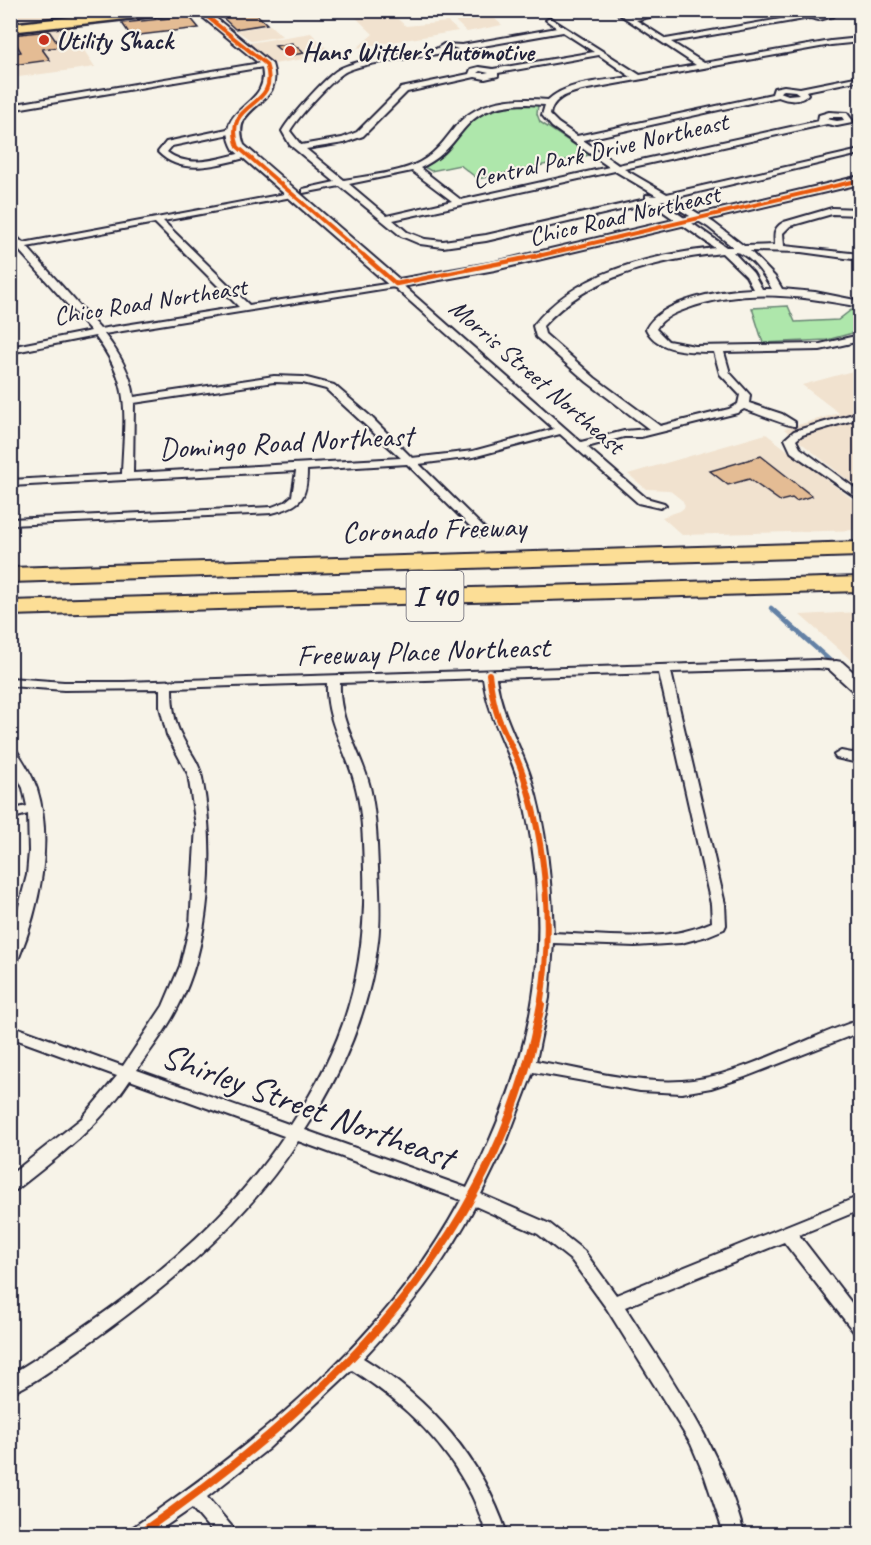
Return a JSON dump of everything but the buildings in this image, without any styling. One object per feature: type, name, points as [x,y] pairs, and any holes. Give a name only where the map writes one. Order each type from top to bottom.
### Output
[{"type":"highway","name":"Coronado Freeway","points":[[10,573],[861,549]]},
{"type":"highway","name":"I 40","points":[[10,608],[861,584]]},
{"type":"main road","points":[[36,25],[121,10]]},
{"type":"main road","points":[[10,28],[171,10]]},
{"type":"street","points":[[199,10],[266,64],[271,81],[266,92],[235,122],[232,131],[169,144],[162,150],[170,159],[179,164],[188,165],[246,155]]},
{"type":"street","points":[[616,10],[703,66]]},
{"type":"street","points":[[629,19],[678,10]]},
{"type":"street","points":[[665,41],[809,16],[826,18],[832,13]]},
{"type":"street","points":[[550,20],[639,78]]},
{"type":"street","points":[[564,29],[462,47],[463,50],[457,53],[441,51],[358,65],[337,73],[286,128],[290,140],[404,234],[433,243],[468,242],[861,152]]},
{"type":"street","points":[[306,191],[414,168],[439,154],[466,119],[477,111],[513,102],[549,103],[574,90],[831,43],[861,40]]},
{"type":"street","points":[[300,148],[344,140],[360,134],[404,90],[474,75],[474,71],[479,69],[494,71],[600,53]]},
{"type":"street","points":[[10,108],[266,64]]},
{"type":"street","points":[[576,139],[777,95],[798,98],[804,94],[801,90],[861,78]]},
{"type":"street","points":[[549,103],[546,115],[550,120],[639,183],[665,197],[743,249],[764,268],[779,292]]},
{"type":"street","name":"Central Park Drive Northeast","points":[[385,219],[824,122],[843,124],[849,121],[850,116]]},
{"type":"street","name":"Morris Street Northeast","points":[[232,131],[236,144],[246,155],[642,501],[660,505]]},
{"type":"street","points":[[414,168],[460,202]]},
{"type":"street","name":"Chico Road Northeast","points":[[10,350],[96,332],[247,309],[495,266],[861,180]]},
{"type":"street","points":[[639,183],[651,200],[725,251],[750,275],[760,293]]},
{"type":"street","points":[[20,246],[292,194]]},
{"type":"street","points":[[780,248],[778,233],[780,228],[787,224],[832,211],[860,212]]},
{"type":"street","points":[[157,220],[247,309]]},
{"type":"street","points":[[10,234],[96,332],[121,367],[129,401],[127,477]]},
{"type":"street","points":[[658,430],[591,380],[542,338],[538,332],[538,326],[560,302],[601,279],[658,261],[743,249],[780,248],[861,257]]},
{"type":"street","points":[[861,303],[812,294],[779,292],[707,299],[680,307],[659,318],[651,329],[654,335],[665,343],[682,348],[820,347],[861,338]]},
{"type":"street","points":[[718,349],[725,374],[745,394],[743,405]]},
{"type":"street","points":[[129,401],[274,380],[309,381],[330,387],[341,394],[484,534],[497,534]]},
{"type":"street","points":[[583,449],[632,440],[641,434],[732,411],[743,405],[778,416],[791,424]]},
{"type":"street","points":[[861,415],[798,433],[790,439],[795,450],[861,497]]},
{"type":"street","name":"Domingo Road Northeast","points":[[10,483],[410,461],[473,454],[561,430]]},
{"type":"street","points":[[10,522],[272,510],[287,506],[298,498],[302,489],[301,468]]},
{"type":"street","name":"Freeway Place Northeast","points":[[10,682],[64,686],[818,664],[836,666]]},
{"type":"street","points":[[836,666],[861,687]]},
{"type":"street","points":[[546,938],[656,940],[687,937],[719,926],[718,904],[664,669]]},
{"type":"street","points":[[139,1534],[195,1497],[275,1433],[352,1361],[389,1320],[436,1257],[472,1197],[506,1129],[527,1065],[542,1006],[546,938],[540,859],[528,792],[515,751],[497,716],[489,674]]},
{"type":"street","points":[[10,1385],[75,1346],[170,1274],[214,1233],[252,1192],[294,1134],[328,1078],[349,1030],[366,973],[373,902],[363,791],[357,767],[334,705],[334,679]]},
{"type":"street","points":[[10,1185],[88,1122],[127,1074],[170,1008],[188,966],[197,925],[203,826],[195,774],[174,735],[166,707],[166,684]]},
{"type":"street","points":[[10,751],[27,780],[38,823],[28,906],[10,960]]},
{"type":"street","points":[[841,755],[854,758],[861,755]]},
{"type":"street","points":[[10,815],[35,808]]},
{"type":"street","points":[[527,1065],[640,1085],[682,1087],[711,1082],[740,1073],[861,1026]]},
{"type":"street","name":"Shirley Street Northeast","points":[[10,1031],[472,1197],[535,1225],[562,1243],[578,1256],[613,1304],[698,1439],[715,1477],[734,1534]]},
{"type":"street","points":[[613,1304],[861,1203]]},
{"type":"street","points":[[787,1233],[861,1327]]},
{"type":"street","points":[[352,1361],[375,1374],[407,1400],[453,1446],[476,1485],[497,1534]]},
{"type":"street","points":[[195,1497],[226,1534]]},
{"type":"shaded area","points":[[11,10],[107,10],[107,11],[11,22]]},
{"type":"shaded area","points":[[349,11],[388,11],[406,26],[448,22],[458,31],[357,48],[373,34]]},
{"type":"shaded area","points":[[425,11],[486,11],[502,25],[467,32],[446,13],[429,15]]},
{"type":"shaded area","points":[[270,25],[282,36],[252,41],[236,30]]},
{"type":"shaded area","points":[[68,26],[95,67],[11,78],[10,33]]},
{"type":"shaded area","points":[[311,33],[332,54],[274,64],[249,43]]},
{"type":"shaded area","points":[[860,369],[860,490],[784,429],[839,413],[802,385]]},
{"type":"shaded area","points":[[766,434],[860,505],[860,530],[682,535],[662,517],[680,511],[685,507],[683,501],[669,490],[646,489],[628,474]]},
{"type":"shaded area","points":[[860,612],[860,676],[854,671],[852,661],[800,615]]},
{"type":"green space","points":[[532,103],[538,105],[537,114],[540,122],[590,155],[478,179],[460,165],[431,171],[424,167],[445,153],[467,125],[480,114],[497,108]]},
{"type":"green space","points":[[788,306],[795,322],[838,320],[851,310],[860,313],[860,331],[827,340],[763,343],[752,308]]},
{"type":"waterway","points":[[771,608],[836,666]]},
{"type":"cycle path","points":[[199,10],[266,64],[270,77],[268,88],[235,122],[233,133],[238,147],[396,284],[495,266],[860,180]]},
{"type":"cycle path","points":[[139,1534],[222,1475],[261,1443],[336,1375],[371,1338],[404,1300],[449,1238],[485,1170],[510,1115],[521,1086],[536,1028],[542,998],[546,938],[543,882],[536,826],[517,756],[495,709],[489,674]]},
{"type":"place","name":"Utility Shack","points":[[44,40]]},
{"type":"place","name":"Hans Wittler's Automotive","points":[[290,51]]}]
